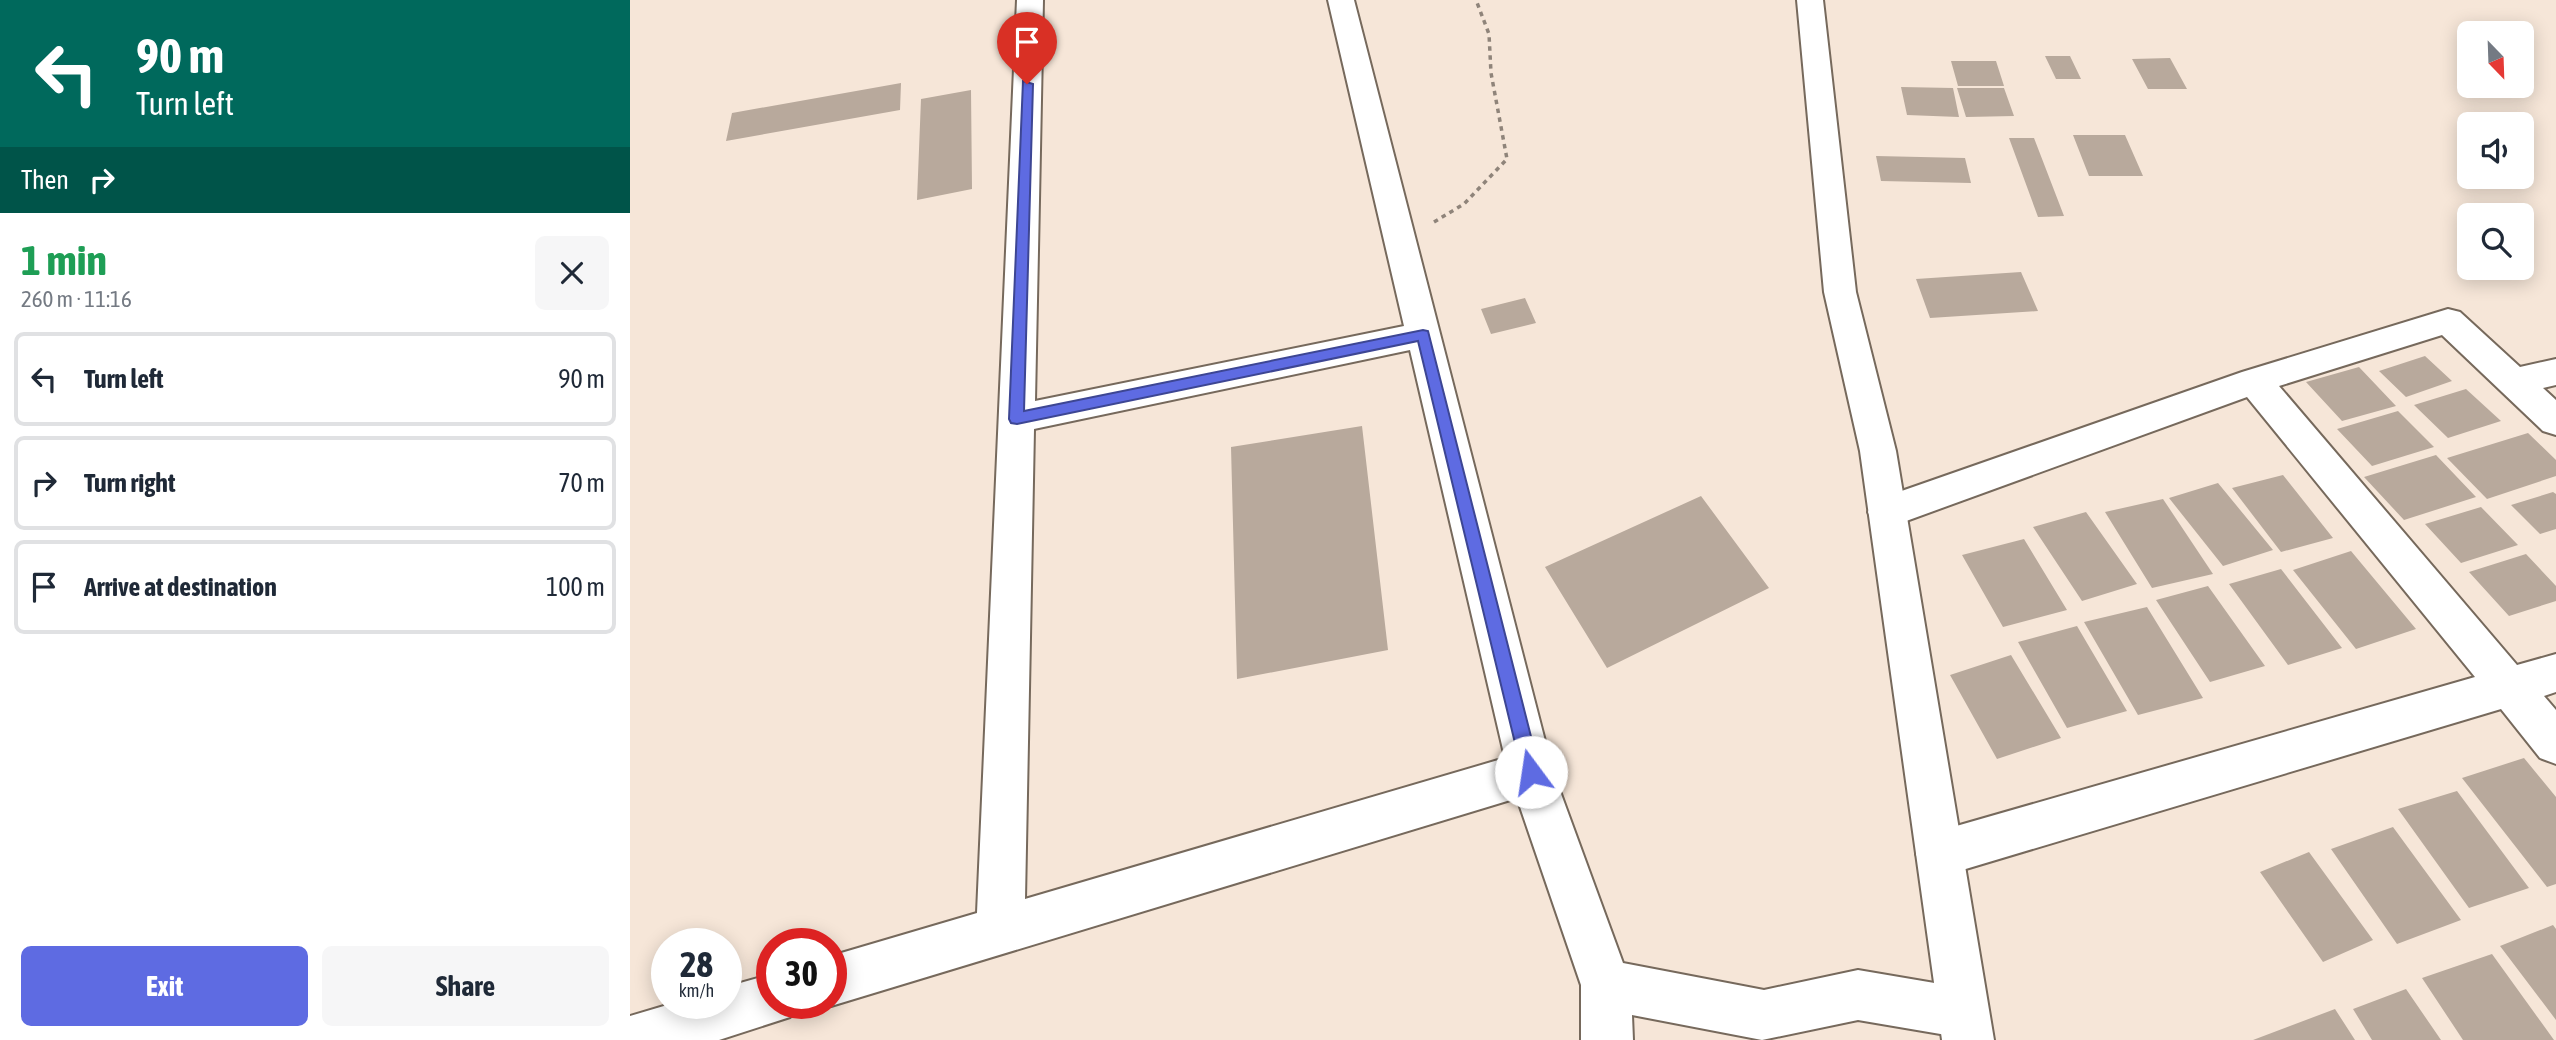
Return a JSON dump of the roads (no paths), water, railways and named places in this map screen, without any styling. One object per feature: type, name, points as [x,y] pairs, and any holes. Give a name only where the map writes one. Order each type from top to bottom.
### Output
[{"type":"street","points":[[1000,931],[1030,0]]},
{"type":"street","points":[[1340,0],[1531,772],[1606,985],[1607,1040]]},
{"type":"street","points":[[1606,985],[1764,1015],[1858,995],[1966,1026],[1878,451],[1840,292],[1810,0]]},
{"type":"street","points":[[1886,512],[2255,381],[2448,321],[2556,421]]},
{"type":"street","points":[[1017,419],[1423,335]]},
{"type":"street","points":[[2513,383],[2556,372]]},
{"type":"street","points":[[2255,381],[2556,743]]},
{"type":"street","points":[[1940,854],[2556,673]]},
{"type":"street","points":[[847,976],[1531,772]]},
{"type":"street","points":[[634,1040],[756,1004]]}]
